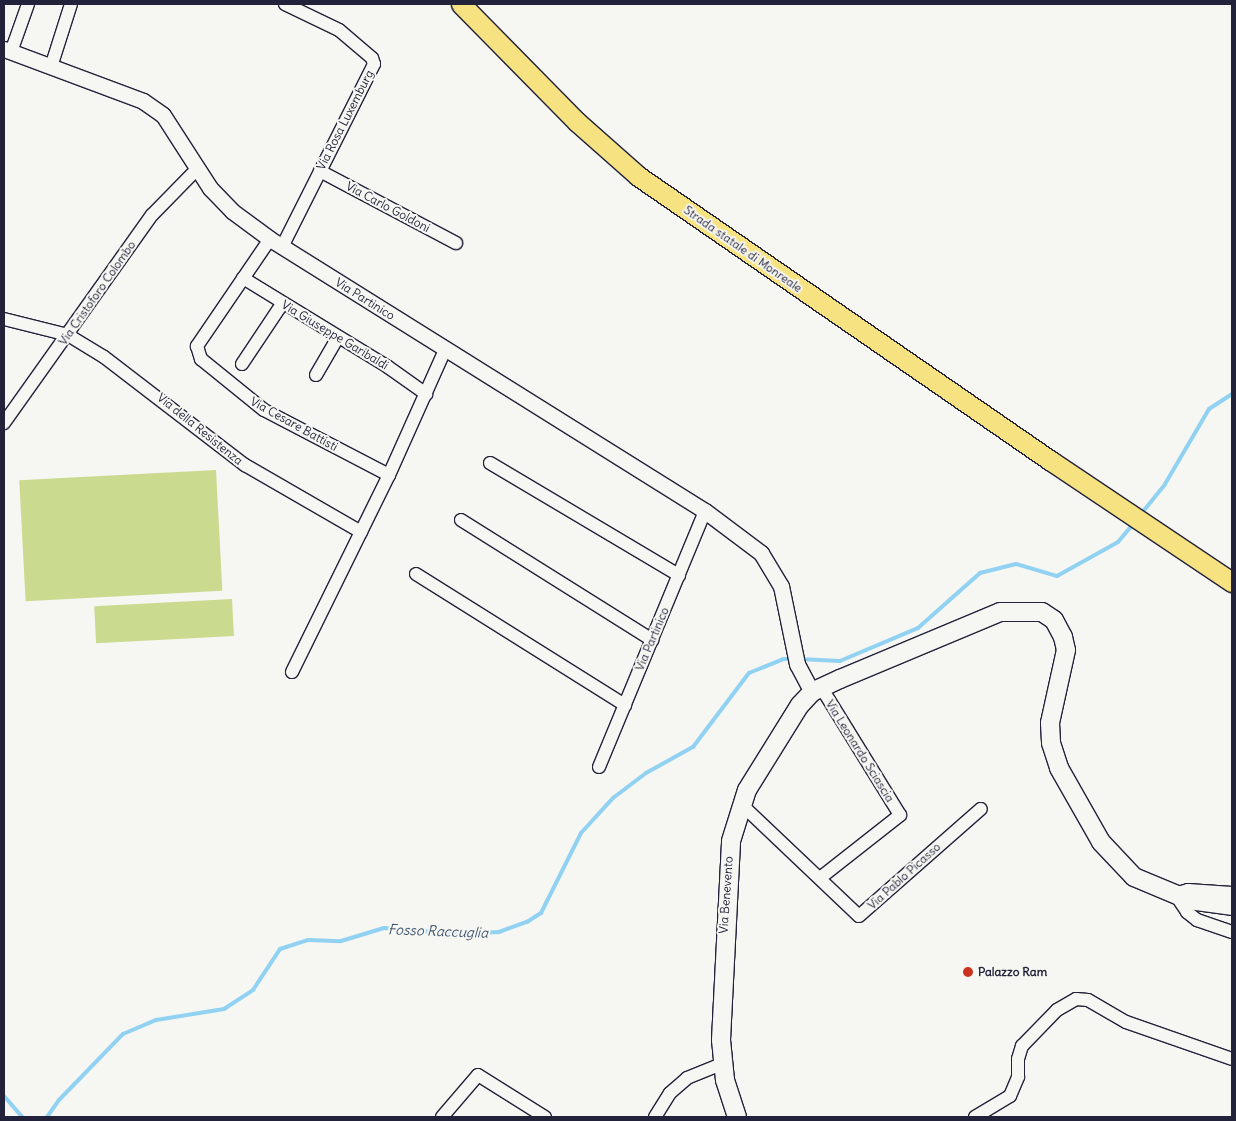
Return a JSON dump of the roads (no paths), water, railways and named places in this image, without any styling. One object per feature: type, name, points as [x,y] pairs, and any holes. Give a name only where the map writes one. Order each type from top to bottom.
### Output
[{"type":"main road","name":"Strada statale di Monreale","points":[[462,4],[577,122],[638,176],[1051,461],[1232,582]]},
{"type":"main road","points":[[816,690],[1000,612],[1042,612],[1054,620],[1063,637],[1066,650],[1050,723],[1051,743],[1059,768],[1101,842],[1117,862],[1134,877],[1190,900],[1232,906]]},
{"type":"main road","name":"Via Benevento","points":[[737,1117],[722,1064],[721,986],[730,841],[742,805],[756,774],[800,705],[816,690]]},
{"type":"street","points":[[8,50],[28,4]]},
{"type":"street","points":[[52,67],[71,4]]},
{"type":"street","name":"Via Rosa Luxemburg","points":[[276,243],[320,171],[374,64],[372,58],[339,30],[284,4]]},
{"type":"street","name":"Via Partinico","points":[[8,50],[143,101],[162,115],[197,169],[232,211],[276,243],[705,510],[761,553],[781,586],[796,659],[816,690]]},
{"type":"street","name":"Via Cristoforo Colombo","points":[[4,423],[152,214],[197,169]]},
{"type":"street","name":"Via Carlo Goldoni","points":[[320,171],[456,243]]},
{"type":"street","name":"Via Cesare Battisti","points":[[276,243],[243,278],[197,346],[201,359],[264,410],[389,475]]},
{"type":"street","name":"Via Giuseppe Garibaldi","points":[[243,278],[282,304],[338,336],[426,394]]},
{"type":"street","points":[[242,364],[282,304]]},
{"type":"street","name":"Via della Resistenza","points":[[4,319],[68,335],[156,394],[245,465],[361,532]]},
{"type":"street","points":[[316,375],[338,336]]},
{"type":"street","points":[[292,672],[389,475],[446,350]]},
{"type":"street","points":[[490,463],[679,575]]},
{"type":"street","name":"Via Partinico","points":[[599,768],[705,510]]},
{"type":"street","points":[[461,520],[652,640]]},
{"type":"street","points":[[416,574],[625,705]]},
{"type":"street","name":"Via Leonardo Sciascia","points":[[816,690],[900,815],[820,878]]},
{"type":"street","name":"Via Pablo Picasso","points":[[742,805],[859,916],[981,809]]},
{"type":"street","points":[[1232,893],[1188,890],[1175,894],[1186,912],[1196,920],[1232,932]]},
{"type":"street","points":[[976,1117],[1010,1096],[1017,1084],[1022,1046],[1057,1010],[1076,999],[1088,1000],[1126,1022],[1232,1059]]},
{"type":"street","points":[[655,1117],[670,1093],[687,1078],[722,1064]]},
{"type":"street","points":[[442,1117],[478,1075],[545,1117]]},
{"type":"waterway","name":"Fosso Raccuglia","points":[[1141,514],[1165,484],[1209,409],[1232,394]]},
{"type":"waterway","name":"Fosso Raccuglia","points":[[799,659],[840,661],[918,628],[980,573],[1016,564],[1057,576],[1118,542],[1134,523]]},
{"type":"waterway","name":"Fosso Raccuglia","points":[[47,1117],[59,1100],[123,1034],[156,1020],[224,1009],[253,990],[280,949],[308,940],[341,941],[384,928],[459,934],[499,932],[527,922],[541,913],[581,833],[613,798],[646,773],[693,747],[749,673],[783,659],[792,659]]},
{"type":"waterway","name":"Fosso Raccuglia","points":[[4,1096],[22,1117]]},
{"type":"place","name":"Palazzo Ram","points":[[968,972]]}]
